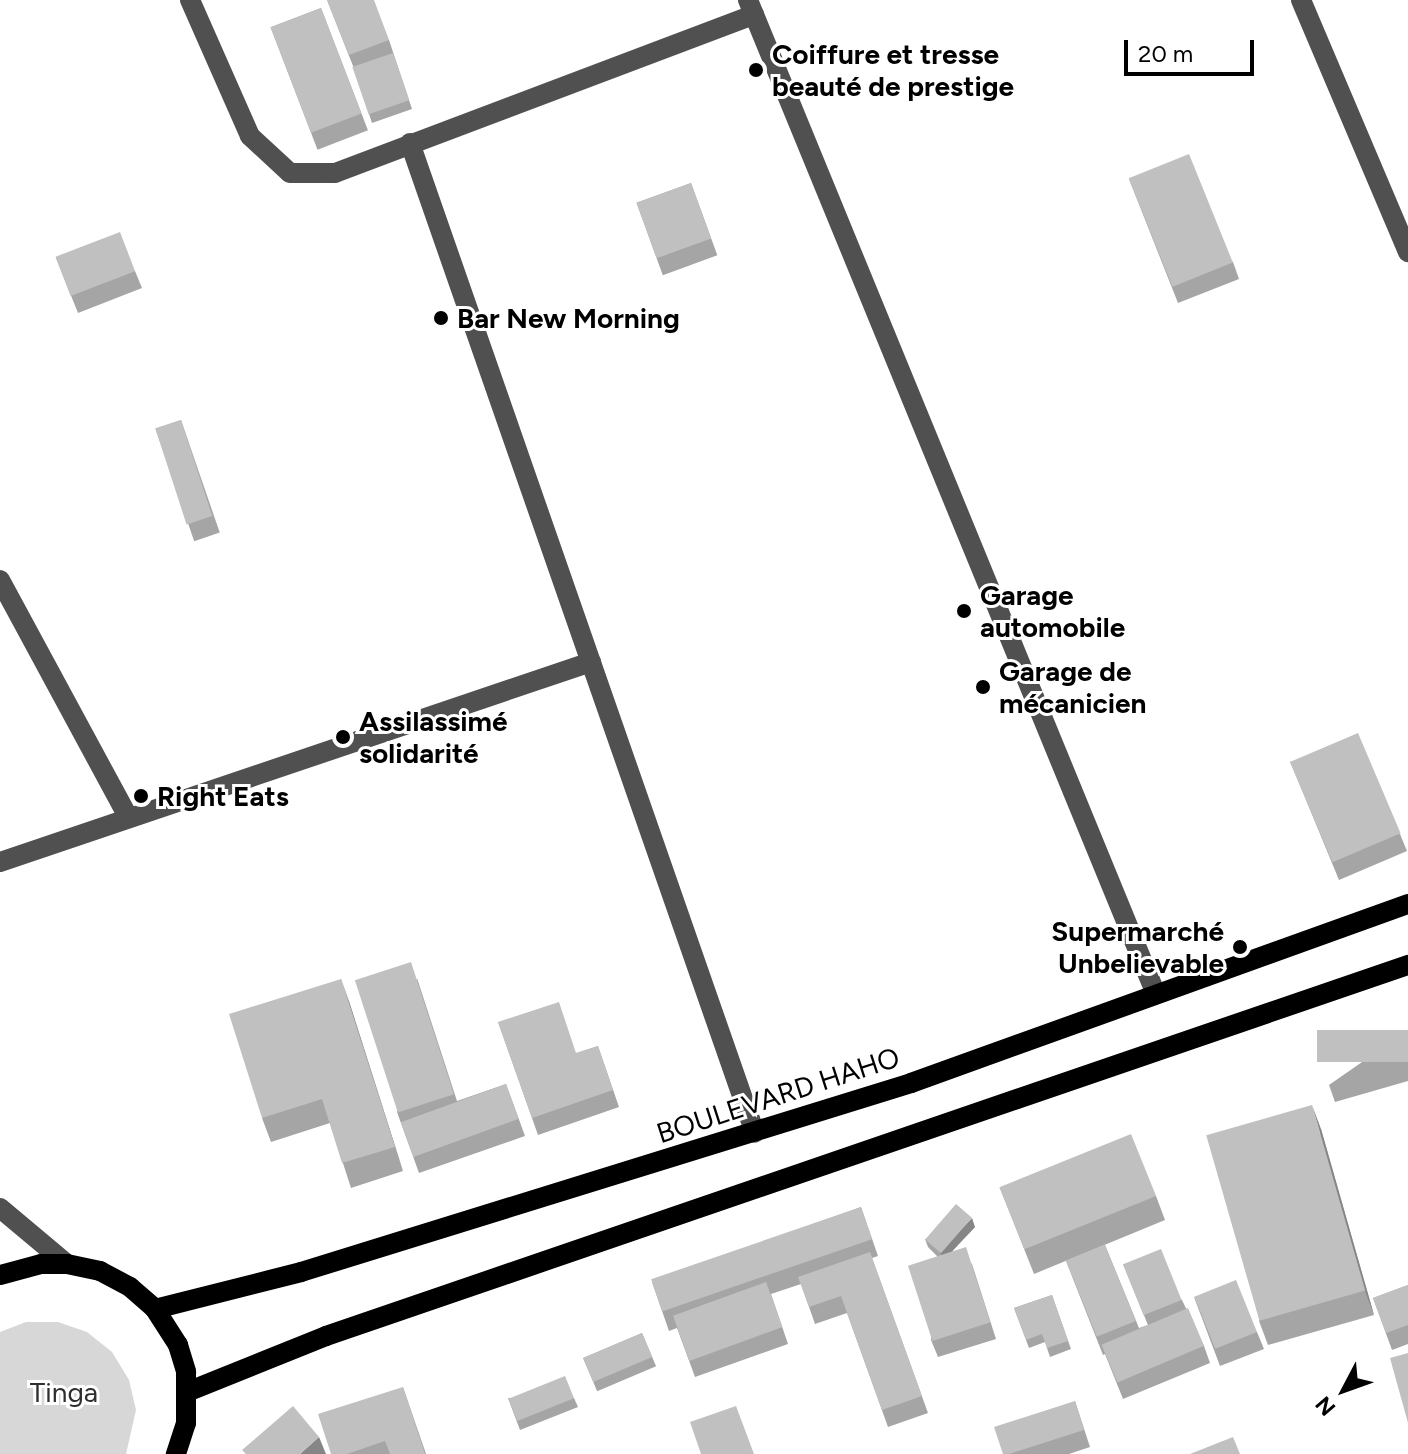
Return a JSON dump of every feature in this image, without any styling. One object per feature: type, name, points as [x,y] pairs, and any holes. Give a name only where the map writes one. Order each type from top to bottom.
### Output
[{"type":"main road","name":"BOULEVARD HAHO","points":[[155,1309],[301,1272],[911,1083],[1155,992],[1408,904]]},
{"type":"main road","points":[[187,1392],[340,1331],[1408,965]]},
{"type":"main road","points":[[0,1275],[41,1264],[67,1264],[110,1276],[155,1309],[178,1345],[187,1392],[186,1423],[176,1454]]},
{"type":"street","points":[[190,0],[250,136],[290,173],[335,173],[751,8],[1155,992]]},
{"type":"street","points":[[1301,0],[1408,252]]},
{"type":"street","points":[[410,143],[755,1133]]},
{"type":"street","points":[[0,580],[128,817]]},
{"type":"street","points":[[0,862],[591,662]]},
{"type":"street","points":[[0,1208],[67,1264]]},
{"type":"green space","name":"Tinga","points":[[26,1322],[58,1322],[87,1332],[112,1352],[129,1380],[136,1410],[126,1454],[0,1454],[0,1332]]},
{"type":"building","points":[[327,0],[374,0],[389,40],[349,55]]},
{"type":"building","points":[[321,8],[361,113],[311,133],[271,27]]},
{"type":"building","points":[[393,53],[409,100],[369,114],[352,67]]},
{"type":"building","points":[[1189,154],[1233,262],[1173,287],[1129,178]]},
{"type":"building","points":[[691,183],[711,238],[657,258],[636,203]]},
{"type":"building","points":[[120,232],[135,271],[71,296],[56,257]]},
{"type":"building","points":[[181,420],[212,516],[187,524],[155,428]]},
{"type":"building","points":[[1358,733],[1401,833],[1332,862],[1290,762]]},
{"type":"building","points":[[411,962],[454,1094],[398,1112],[355,980]]},
{"type":"building","points":[[341,979],[395,1147],[342,1163],[322,1099],[262,1118],[229,1014]]},
{"type":"building","points":[[559,1002],[576,1053],[598,1046],[613,1090],[532,1118],[498,1022]]},
{"type":"building","points":[[1317,1030],[1408,1030],[1408,1062],[1317,1062]]},
{"type":"building","points":[[506,1084],[519,1119],[413,1157],[401,1122]]},
{"type":"building","points":[[1312,1105],[1365,1291],[1259,1321],[1206,1135]]},
{"type":"building","points":[[1131,1134],[1156,1196],[1024,1249],[999,1187]]},
{"type":"building","points":[[956,1204],[972,1218],[941,1253],[925,1239]]},
{"type":"building","points":[[861,1207],[872,1239],[662,1311],[651,1279]]},
{"type":"building","points":[[1105,1245],[1136,1321],[1097,1337],[1066,1261]]},
{"type":"building","points":[[966,1247],[990,1322],[932,1341],[908,1266]]},
{"type":"building","points":[[1161,1249],[1182,1300],[1144,1315],[1123,1264]]},
{"type":"building","points":[[870,1252],[922,1396],[882,1410],[841,1296],[809,1307],[798,1277]]},
{"type":"building","points":[[1236,1280],[1257,1332],[1215,1349],[1194,1297]]},
{"type":"building","points":[[766,1282],[782,1327],[689,1361],[673,1316]]},
{"type":"building","points":[[1408,1285],[1408,1325],[1386,1333],[1373,1298]]},
{"type":"building","points":[[1052,1295],[1068,1341],[1047,1348],[1042,1334],[1026,1340],[1014,1308]]},
{"type":"building","points":[[1188,1308],[1204,1346],[1117,1382],[1101,1345]]},
{"type":"building","points":[[642,1333],[652,1357],[593,1382],[583,1358]]},
{"type":"building","points":[[1408,1353],[1408,1423],[1390,1358]]},
{"type":"building","points":[[565,1376],[574,1398],[517,1421],[508,1399]]},
{"type":"building","points":[[403,1387],[425,1454],[390,1454],[385,1441],[347,1454],[331,1454],[318,1414]]},
{"type":"building","points":[[1075,1401],[1084,1430],[1003,1454],[994,1427]]},
{"type":"building","points":[[293,1406],[319,1437],[300,1454],[246,1454],[242,1450]]},
{"type":"building","points":[[736,1406],[754,1454],[701,1454],[690,1422]]},
{"type":"building","points":[[1233,1437],[1240,1454],[1190,1454]]},
{"type":"place","name":"Coiffure et tresse beauté de prestige","points":[[756,70]]},
{"type":"place","name":"Bar New Morning","points":[[441,318]]},
{"type":"place","name":"Garage automobile","points":[[964,611]]},
{"type":"place","name":"Garage de mécanicien","points":[[983,687]]},
{"type":"place","name":"Assilassimé solidarité","points":[[343,737]]},
{"type":"place","name":"Right Eats","points":[[141,796]]},
{"type":"place","name":"Supermarché Unbelievable","points":[[1240,947]]}]
